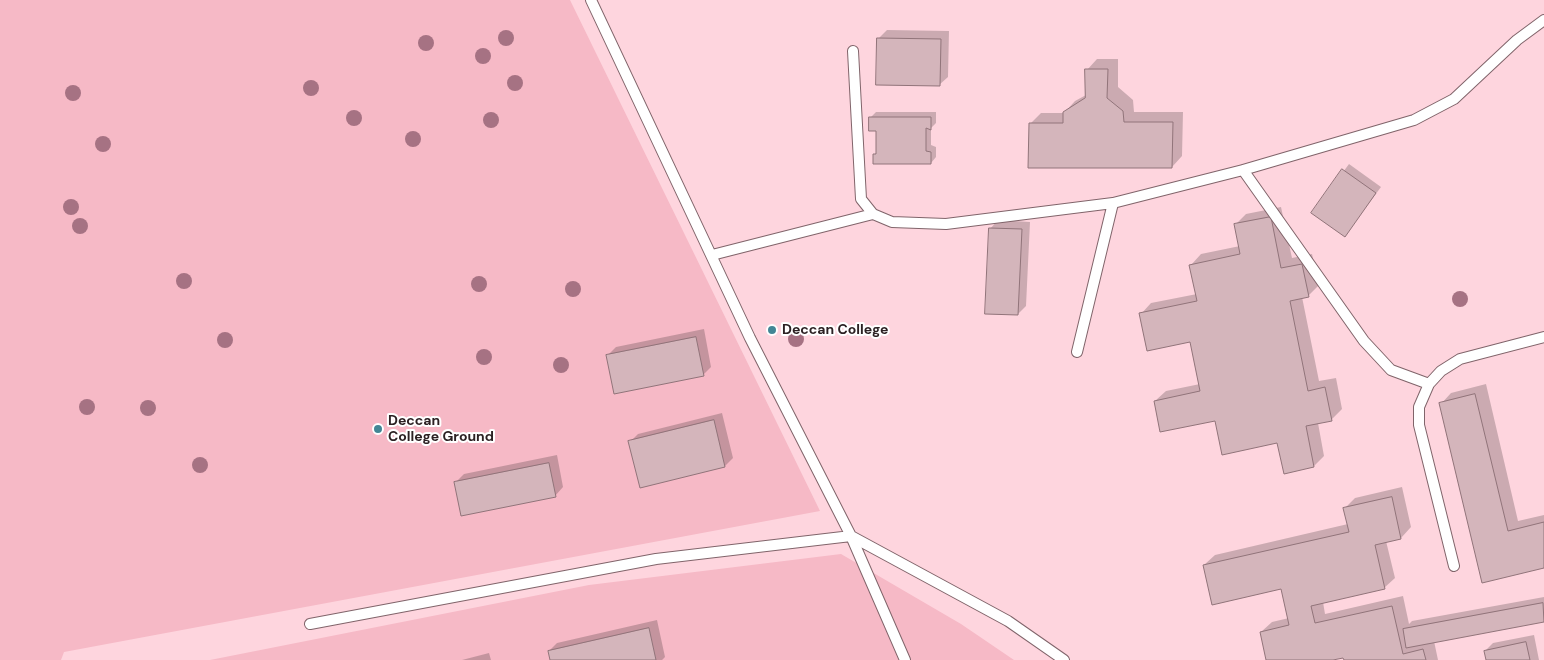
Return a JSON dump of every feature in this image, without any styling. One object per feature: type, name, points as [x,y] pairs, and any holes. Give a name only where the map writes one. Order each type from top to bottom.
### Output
[{"type":"lane","points":[[591,0],[750,338],[851,536],[905,660]]},
{"type":"lane","points":[[853,52],[861,199],[873,214],[892,222],[946,224],[1113,202],[1243,170],[1414,120],[1454,99],[1517,40],[1544,20]]},
{"type":"lane","points":[[1243,170],[1364,341],[1391,370],[1429,384]]},
{"type":"lane","points":[[1077,352],[1113,202]]},
{"type":"lane","points":[[712,255],[873,214]]},
{"type":"lane","points":[[1454,566],[1419,425],[1419,407],[1429,384],[1441,371],[1460,358],[1544,337]]},
{"type":"lane","points":[[310,624],[656,559],[851,536],[1008,622],[1064,660]]},
{"type":"shaded area","name":"Deccan College","points":[[0,0],[1544,0],[1544,660],[0,660]]},
{"type":"shaded area","points":[[0,0],[570,0],[820,511],[64,652],[61,660],[0,660]]},
{"type":"shaded area","points":[[841,554],[961,624],[1014,660],[210,660],[589,585]]},
{"type":"building","points":[[877,38],[941,39],[940,86],[876,85]]},
{"type":"building","points":[[1085,69],[1108,69],[1107,98],[1123,111],[1124,122],[1173,122],[1172,168],[1028,168],[1029,123],[1063,123],[1063,112],[1085,98]]},
{"type":"building","points":[[869,117],[931,117],[931,130],[926,128],[926,151],[931,152],[931,164],[873,164],[873,154],[876,154],[876,131],[869,131]]},
{"type":"building","points":[[1342,169],[1376,193],[1345,237],[1311,213]]},
{"type":"building","points":[[1271,217],[1281,268],[1302,264],[1309,297],[1290,301],[1308,391],[1325,387],[1332,421],[1306,426],[1314,467],[1284,474],[1277,443],[1222,455],[1215,421],[1160,432],[1154,401],[1200,391],[1190,342],[1147,351],[1139,313],[1197,301],[1189,265],[1240,254],[1234,224]]},
{"type":"building","points":[[989,228],[1022,229],[1018,315],[985,314]]},
{"type":"building","points":[[696,337],[704,376],[614,394],[606,355]]},
{"type":"building","points":[[1475,394],[1508,531],[1544,522],[1544,568],[1482,583],[1439,403]]},
{"type":"building","points":[[714,420],[725,467],[640,488],[628,441]]},
{"type":"building","points":[[549,463],[556,497],[461,516],[454,482]]},
{"type":"building","points":[[1392,497],[1401,539],[1375,545],[1385,589],[1311,606],[1315,623],[1392,606],[1403,654],[1423,649],[1426,660],[1344,660],[1343,658],[1333,660],[1266,660],[1260,632],[1289,625],[1281,589],[1212,605],[1203,565],[1349,532],[1343,508]]},
{"type":"building","points":[[1543,603],[1544,622],[1406,648],[1403,629]]},
{"type":"building","points":[[649,628],[656,660],[550,660],[548,651]]},
{"type":"building","points":[[1526,642],[1530,660],[1486,660],[1484,651]]},
{"type":"place","name":"Deccan College","points":[[772,330]]},
{"type":"place","name":"Deccan College Ground","points":[[378,429]]}]
